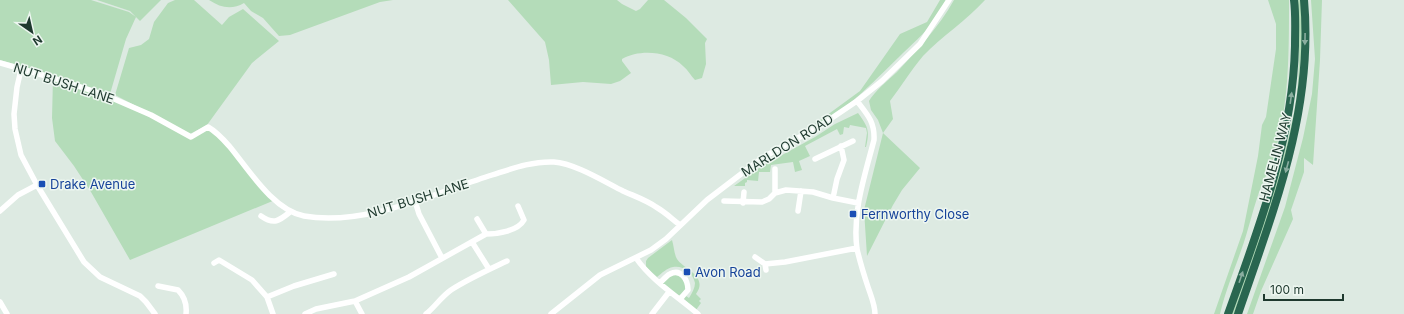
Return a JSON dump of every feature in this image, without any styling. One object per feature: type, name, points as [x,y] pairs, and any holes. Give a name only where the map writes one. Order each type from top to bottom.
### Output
[{"type":"highway","name":"HAMELIN WAY","points":[[1228,314],[1262,216],[1286,130],[1295,66],[1296,28],[1294,0]]},
{"type":"highway","name":"HAMELIN WAY","points":[[1238,314],[1282,183],[1298,119],[1304,66],[1304,0]]},
{"type":"street","name":"MARLDON ROAD","points":[[551,314],[600,276],[651,250],[666,239],[707,200],[762,158],[807,134],[857,101],[882,81],[920,44],[942,13],[949,0]]},
{"type":"street","name":"NUT BUSH LANE","points":[[0,63],[18,68],[19,70],[32,72],[106,95],[151,115],[190,137],[208,127],[214,130],[238,157],[257,182],[290,212],[304,216],[333,218],[365,214],[415,201],[517,167],[543,162],[555,162],[572,166],[655,206],[680,225]]},
{"type":"street","points":[[19,70],[20,74],[14,114],[15,128],[22,155],[37,185],[84,262],[100,277],[140,296],[155,314]]},
{"type":"street","points":[[857,101],[873,124],[875,131],[858,202],[856,228],[857,248],[873,302],[875,314]]},
{"type":"street","points":[[824,163],[817,158],[852,141]]},
{"type":"street","points":[[833,198],[837,179],[844,160],[841,146]]},
{"type":"street","points":[[775,170],[775,193]]},
{"type":"street","points":[[0,211],[18,195],[37,185]]},
{"type":"street","points":[[724,201],[762,202],[769,199],[775,193],[786,190],[813,192],[833,198],[858,202]]},
{"type":"street","points":[[798,211],[800,191]]},
{"type":"street","points":[[742,202],[744,192]]},
{"type":"street","points":[[415,201],[419,214],[442,258]]},
{"type":"street","points":[[518,206],[524,220],[523,223]]},
{"type":"street","points":[[261,216],[269,221],[279,221],[290,212]]},
{"type":"street","points":[[477,219],[486,234]]},
{"type":"street","points":[[523,223],[528,227]]},
{"type":"street","points":[[305,314],[316,309],[355,301],[409,277],[486,234],[498,234],[523,223]]},
{"type":"street","points":[[472,242],[489,270]]},
{"type":"street","points":[[754,258],[765,267],[857,248]]},
{"type":"street","points":[[636,258],[642,267],[669,292],[698,314]]},
{"type":"street","points":[[218,259],[252,280],[267,298],[273,314]]},
{"type":"street","points":[[426,314],[434,308],[441,298],[452,290],[507,261]]},
{"type":"street","points":[[660,283],[667,275],[676,272],[681,274],[687,280],[688,290],[680,299]]},
{"type":"street","points":[[267,298],[294,286],[334,274]]},
{"type":"street","points":[[158,286],[178,290],[184,298],[186,314]]},
{"type":"street","points":[[652,314],[669,292]]},
{"type":"street","points":[[355,301],[362,314]]},
{"type":"street","points":[[0,302],[7,314]]},
{"type":"green space","points":[[0,0],[91,0],[129,12],[136,17],[126,39],[110,94],[0,60]]},
{"type":"green space","points":[[97,0],[161,0],[140,21],[130,11]]},
{"type":"green space","points":[[175,0],[194,0],[222,25],[229,17],[243,9],[279,41],[252,63],[207,125],[190,134],[115,95],[129,48],[141,45],[149,39],[154,22],[168,3]]},
{"type":"green space","points":[[209,0],[393,0],[380,2],[290,35],[279,36],[263,18],[251,11],[244,3],[235,7],[226,7]]},
{"type":"green space","points":[[508,0],[617,0],[636,11],[640,9],[648,0],[664,0],[686,18],[707,39],[705,43],[706,64],[702,78],[695,80],[685,68],[670,57],[654,53],[645,53],[622,59],[631,73],[620,81],[611,84],[583,82],[551,85],[549,60],[545,42]]},
{"type":"green space","points":[[940,0],[946,0],[934,21],[868,87],[845,107],[821,123],[808,129],[860,91],[900,34],[927,22]]},
{"type":"green space","points":[[954,0],[985,0],[970,15],[930,49],[919,61],[890,101],[893,119],[883,133],[878,120],[871,110],[869,101],[871,97],[897,72],[928,38]]},
{"type":"green space","points":[[1268,0],[1289,0],[1289,42],[1283,118],[1273,160],[1259,194],[1220,314],[1214,314],[1243,231],[1258,156],[1262,125],[1266,117],[1276,49],[1276,24]]},
{"type":"green space","points":[[1297,0],[1302,0],[1302,46],[1296,114],[1278,187],[1234,314],[1231,314],[1274,190],[1294,113],[1299,71]]},
{"type":"green space","points":[[1311,0],[1322,0],[1320,60],[1313,165],[1304,158],[1304,172],[1291,210],[1293,219],[1261,291],[1253,314],[1247,314],[1285,207],[1303,138],[1312,94],[1315,59]]},
{"type":"green space","points":[[53,78],[105,95],[190,137],[208,127],[214,130],[275,200],[130,260],[91,192],[55,141],[52,118]]},
{"type":"green space","points":[[858,113],[864,122],[868,132],[866,147],[866,128],[850,125],[849,128],[844,127],[843,134],[840,135],[837,129],[805,146],[810,156],[799,161],[802,170],[795,172],[793,162],[771,165],[770,172],[759,172],[758,181],[747,180],[745,186],[734,186],[762,166],[815,137],[835,124]]},
{"type":"green space","points":[[883,133],[920,168],[902,190],[867,256],[864,210]]},
{"type":"green space","points":[[672,240],[677,259],[694,274],[699,282],[699,288],[696,294],[701,299],[699,301],[701,303],[696,310],[684,299],[686,296],[689,298],[695,285],[694,279],[687,270],[680,267],[673,267],[657,277],[646,267],[646,261],[648,258]]},
{"type":"green space","points":[[676,272],[688,285],[680,299],[660,283]]},
{"type":"place","name":"Drake Avenue","points":[[42,184]]},
{"type":"place","name":"Fernworthy Close","points":[[853,214]]},
{"type":"place","name":"Avon Road","points":[[687,272]]}]
